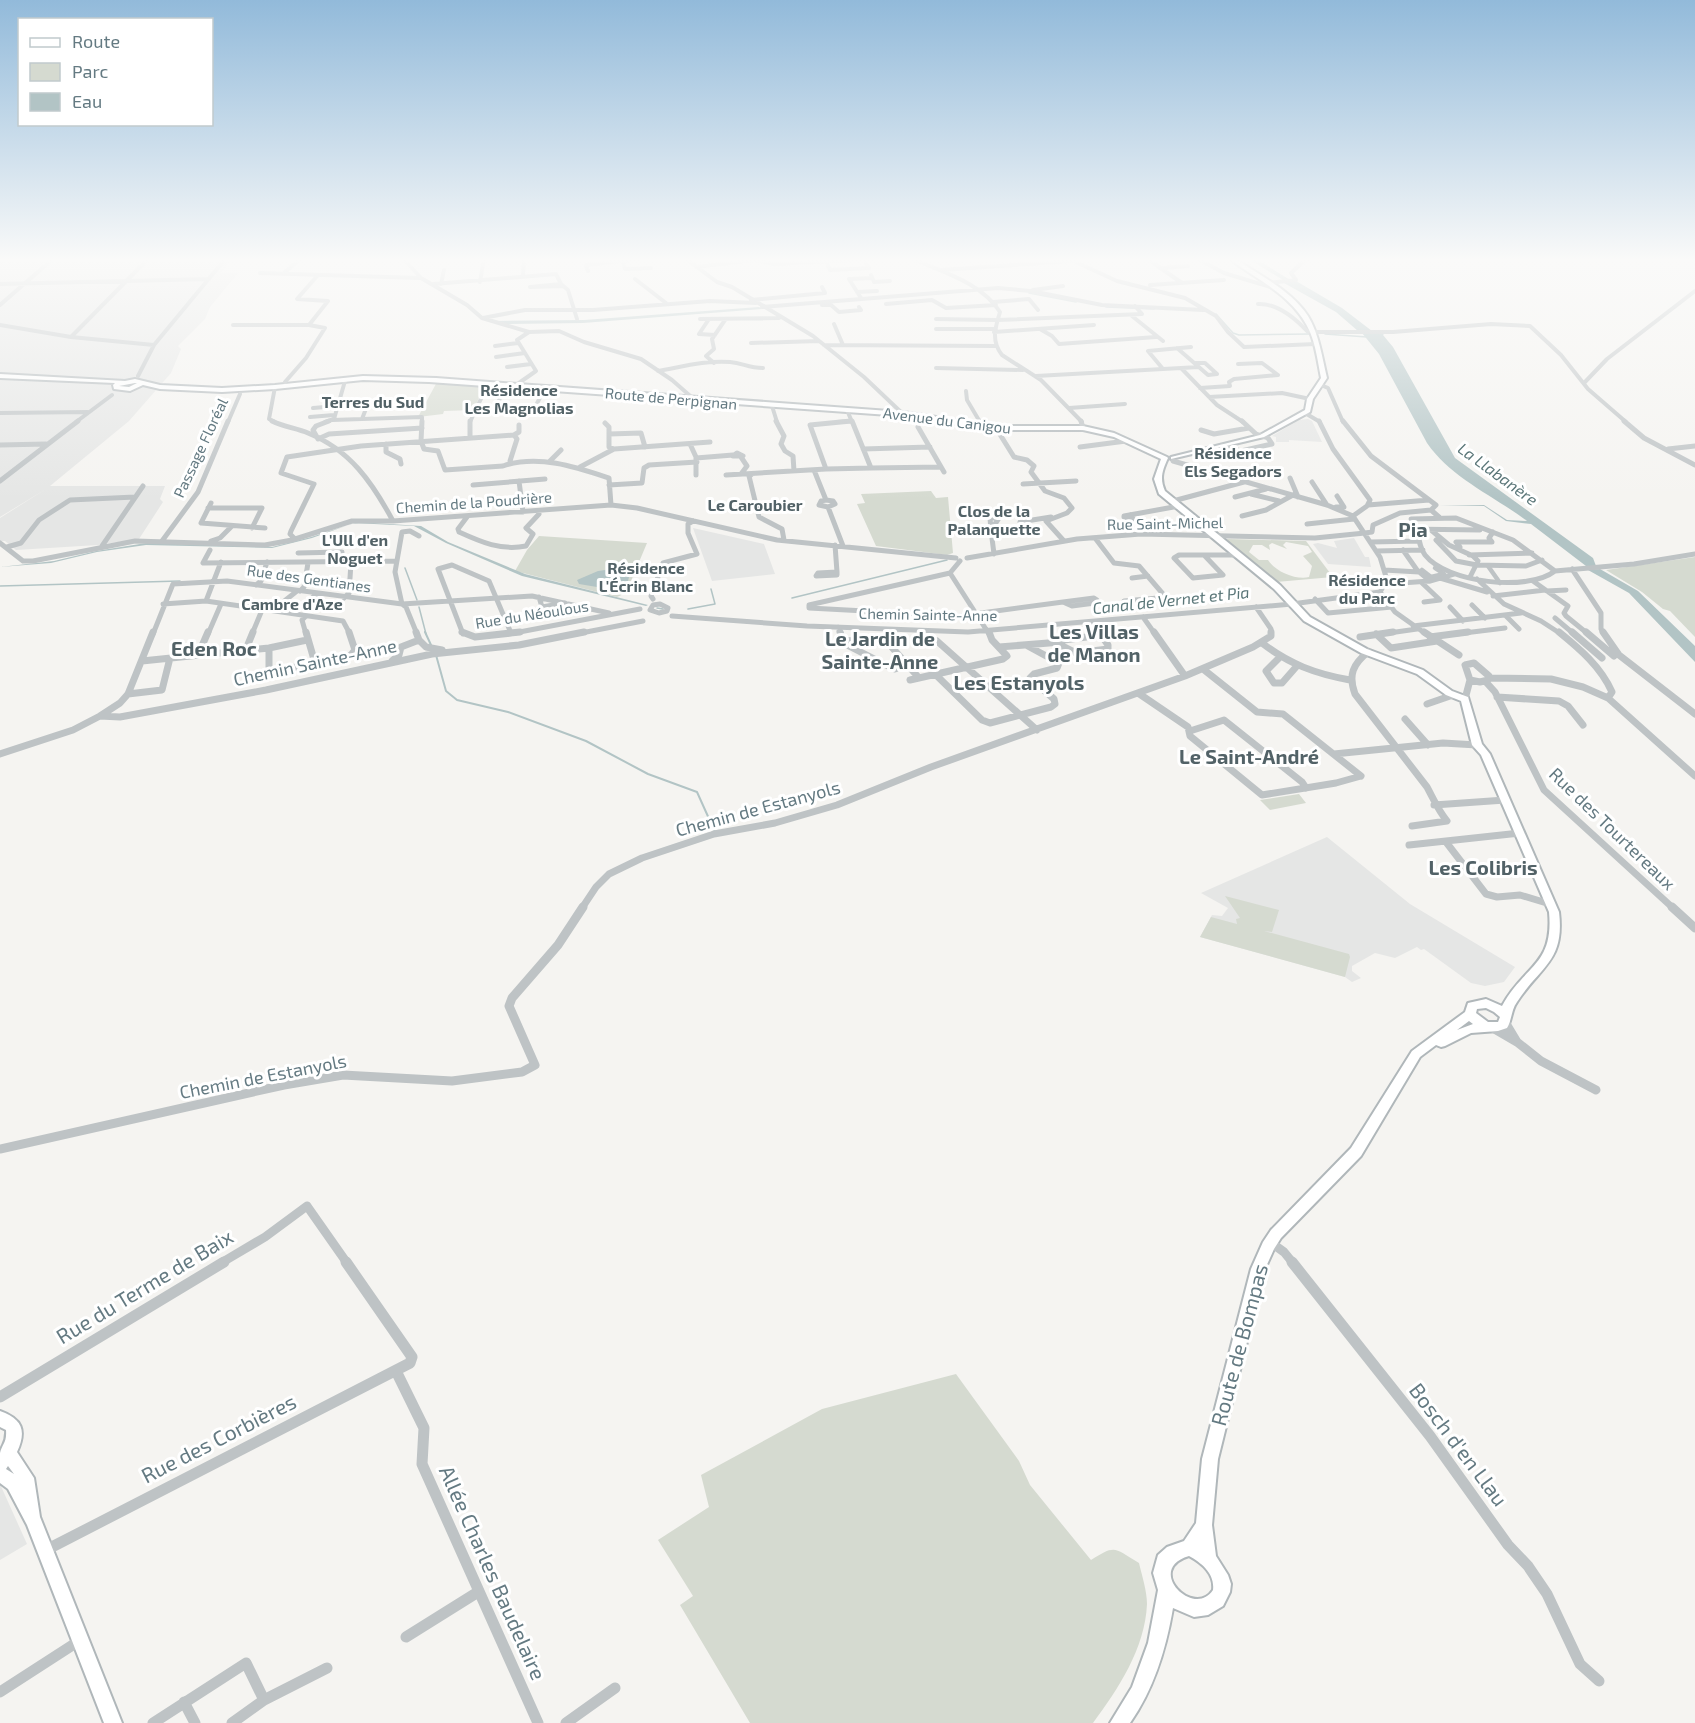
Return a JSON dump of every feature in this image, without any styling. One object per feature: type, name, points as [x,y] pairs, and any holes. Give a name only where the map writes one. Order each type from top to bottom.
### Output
[{"type":"main road","points":[[1313,338],[1325,374],[1321,385],[1310,399],[1310,408],[1305,413],[1262,436],[1167,461],[1156,474],[1156,481],[1162,492],[1277,587],[1311,622],[1368,652],[1420,672],[1454,695],[1465,699],[1477,744],[1485,754],[1520,833],[1557,926],[1549,955],[1537,973],[1519,990],[1489,1004],[1505,1019],[1519,990]]},
{"type":"main road","points":[[0,376],[99,380],[120,384],[126,389],[134,388],[139,380]]},
{"type":"main road","name":"Route de Perpignan","points":[[134,388],[152,387],[201,395],[241,392],[284,384],[363,378],[505,384]]},
{"type":"main road","name":"Route de Perpignan","points":[[284,384],[411,379]]},
{"type":"main road","name":"Route de Perpignan","points":[[120,384],[139,380],[187,389],[241,392]]},
{"type":"main road","name":"Route de Perpignan","points":[[430,380],[520,384],[561,389]]},
{"type":"main road","name":"Route de Perpignan","points":[[520,384],[697,401]]},
{"type":"main road","name":"Route de Perpignan","points":[[585,391],[669,399],[847,410]]},
{"type":"main road","name":"Avenue du Canigou","points":[[847,410],[903,414],[982,427],[1083,427],[1116,436],[1167,461]]},
{"type":"main road","name":"Route de Bompas","points":[[1208,1556],[1204,1525],[1210,1459],[1258,1269],[1270,1242],[1293,1214],[1356,1152],[1416,1054],[1470,1014],[1472,1006],[1489,1004]]},
{"type":"main road","points":[[1470,1014],[1476,1022],[1490,1027]]},
{"type":"main road","name":"Route de Bompas","points":[[1405,1070],[1444,1041],[1469,1029],[1490,1027],[1505,1019]]},
{"type":"main road","points":[[0,1418],[7,1420],[13,1426],[15,1434],[4,1459],[26,1478],[34,1521]]},
{"type":"main road","points":[[0,1474],[14,1483],[34,1521],[113,1723]]},
{"type":"main road","name":"Route de Bompas","points":[[1189,1548],[1204,1525]]},
{"type":"main road","points":[[1189,1548],[1208,1556],[1221,1577],[1221,1589],[1217,1599],[1209,1606],[1198,1609],[1183,1605],[1167,1590],[1162,1577],[1163,1565],[1168,1555],[1178,1549],[1189,1548]]},
{"type":"main road","points":[[1119,1723],[1138,1693],[1154,1657],[1164,1621],[1167,1590]]},
{"type":"main road","points":[[1164,1621],[1183,1605]]},
{"type":"street","points":[[85,338],[154,345]]},
{"type":"street","points":[[139,380],[154,345],[159,338]]},
{"type":"street","points":[[284,384],[306,358],[318,338]]},
{"type":"street","points":[[496,384],[520,384],[536,372],[518,343],[518,338]]},
{"type":"street","points":[[575,338],[641,359],[697,401]]},
{"type":"street","points":[[712,338],[714,349],[706,356],[714,363]]},
{"type":"street","points":[[815,338],[864,377],[903,414]]},
{"type":"street","points":[[840,338],[843,345]]},
{"type":"street","points":[[994,338],[994,346],[1006,360],[1036,376],[1069,408],[1083,427]]},
{"type":"street","points":[[1054,338],[1059,344],[1137,338]]},
{"type":"street","points":[[1158,338],[1163,341]]},
{"type":"street","points":[[1235,338],[1244,346],[1316,344]]},
{"type":"street","points":[[1544,338],[1585,382],[1588,389],[1644,438],[1695,465]]},
{"type":"street","points":[[1585,382],[1592,379],[1601,365],[1632,338]]},
{"type":"street","points":[[751,343],[819,341]]},
{"type":"street","points":[[495,346],[518,343]]},
{"type":"street","points":[[824,345],[994,346]]},
{"type":"street","points":[[1163,369],[1148,351],[1191,347]]},
{"type":"street","points":[[1036,376],[1181,368],[1198,365],[1177,348]]},
{"type":"street","points":[[496,357],[525,353]]},
{"type":"street","points":[[658,370],[737,362],[748,368],[754,376]]},
{"type":"street","points":[[507,367],[531,363]]},
{"type":"street","points":[[1200,388],[1230,386],[1229,382],[1234,379],[1278,375],[1262,363],[1238,364]]},
{"type":"street","points":[[748,368],[763,368]]},
{"type":"street","points":[[936,368],[1024,370]]},
{"type":"street","points":[[1181,368],[1217,405],[1235,415],[1249,428],[1268,438],[1272,445],[1241,451],[1222,446]]},
{"type":"street","points":[[318,439],[314,430],[316,426],[333,417],[345,381]]},
{"type":"street","points":[[112,395],[120,384]]},
{"type":"street","points":[[470,437],[470,421],[488,384]]},
{"type":"street","points":[[505,384],[496,406],[507,411],[534,409],[543,392],[549,388]]},
{"type":"street","points":[[1321,385],[1328,387],[1354,439],[1436,505],[1431,510],[1409,511],[1387,516],[1373,525],[1372,532],[1365,533]]},
{"type":"street","points":[[275,387],[269,419],[318,439],[350,457],[368,475],[393,521]]},
{"type":"street","points":[[0,481],[112,395],[126,389]]},
{"type":"street","points":[[966,391],[967,400],[982,427]]},
{"type":"street","name":"Passage Floréal","points":[[162,541],[198,492],[241,392]]},
{"type":"street","points":[[1209,397],[1282,393],[1310,399]]},
{"type":"street","points":[[1069,408],[1125,404]]},
{"type":"street","points":[[313,408],[337,406]]},
{"type":"street","points":[[362,419],[367,406]]},
{"type":"street","points":[[772,406],[778,428],[784,436],[781,444],[785,451],[793,456],[794,471]]},
{"type":"street","points":[[847,410],[871,468]]},
{"type":"street","points":[[0,413],[89,412]]},
{"type":"street","points":[[1305,413],[1319,421],[1333,448],[1370,500],[1368,505]]},
{"type":"street","points":[[310,417],[362,419],[422,417],[421,441],[424,448],[438,452],[446,470],[503,466],[512,463],[549,462],[580,467],[607,476],[611,505]]},
{"type":"street","points":[[826,469],[810,425],[851,421]]},
{"type":"street","points":[[605,423],[609,427],[609,447],[614,449]]},
{"type":"street","points":[[295,539],[290,534],[291,531],[314,484],[281,473],[287,457],[361,446],[514,435],[519,432],[519,425]]},
{"type":"street","points":[[726,475],[826,469],[943,469],[918,427]]},
{"type":"street","points":[[318,439],[329,434],[422,428]]},
{"type":"street","points":[[996,428],[1014,457],[1027,460],[1034,466],[1031,472],[1048,493],[1064,498],[1072,508],[1070,512],[1052,517],[1020,522]]},
{"type":"street","points":[[1202,430],[1214,434],[1249,428]]},
{"type":"street","points":[[609,434],[641,433],[645,447]]},
{"type":"street","points":[[512,463],[510,460],[517,439],[514,435]]},
{"type":"street","points":[[1080,447],[1126,441]]},
{"type":"street","points":[[580,467],[614,449],[710,442]]},
{"type":"street","points":[[0,445],[47,444]]},
{"type":"street","points":[[386,444],[386,452],[400,459],[401,464]]},
{"type":"street","points":[[690,444],[697,460],[696,475]]},
{"type":"street","points":[[1666,449],[1695,446]]},
{"type":"street","points":[[863,449],[930,447]]},
{"type":"street","points":[[549,462],[561,450]]},
{"type":"street","points":[[609,485],[644,481],[644,468],[649,465],[733,455],[741,457],[747,466],[741,474]]},
{"type":"street","points":[[1167,461],[1334,507],[1353,517],[1376,551],[1387,584]]},
{"type":"street","points":[[814,470],[826,500],[819,504],[828,507],[843,546]]},
{"type":"street","points":[[751,475],[749,476],[759,518],[782,530],[784,540]]},
{"type":"street","points":[[1290,478],[1295,496]]},
{"type":"street","points":[[473,486],[546,479]]},
{"type":"street","points":[[519,481],[523,512]]},
{"type":"street","points":[[1023,484],[1076,481]]},
{"type":"street","points":[[1130,515],[1176,504],[1244,481]]},
{"type":"street","points":[[1312,482],[1327,505]]},
{"type":"street","points":[[102,546],[143,486]]},
{"type":"street","points":[[1235,497],[1268,488]]},
{"type":"street","points":[[1249,493],[1280,501]]},
{"type":"street","points":[[1242,516],[1266,510],[1280,501],[1295,496]]},
{"type":"street","points":[[1334,507],[1344,507],[1337,496]]},
{"type":"street","points":[[7,547],[24,540],[39,520],[70,500],[135,497]]},
{"type":"street","points":[[1307,524],[1353,517],[1368,505],[1437,500]]},
{"type":"street","name":"Chemin de la Poudrière","points":[[223,541],[265,545],[295,539],[352,521],[467,517],[611,505],[637,508],[784,540],[961,559]]},
{"type":"street","points":[[252,528],[262,508],[209,506],[200,522],[252,528],[265,528]]},
{"type":"street","points":[[1431,510],[1439,517]]},
{"type":"street","points":[[1449,511],[1456,518]]},
{"type":"street","points":[[467,517],[458,529],[459,532],[492,546],[518,548],[526,546],[532,534],[526,528],[531,519],[539,514]]},
{"type":"street","points":[[1052,517],[1046,521],[1047,524],[1064,541]]},
{"type":"street","points":[[1408,524],[1439,517],[1456,518],[1513,540],[1555,571]]},
{"type":"street","points":[[658,609],[651,596],[663,563],[697,554],[688,533],[688,524],[693,520]]},
{"type":"street","points":[[1408,524],[1427,530],[1490,531]]},
{"type":"street","points":[[1408,524],[1427,530],[1439,540],[1456,561],[1488,567],[1528,565],[1542,560]]},
{"type":"street","points":[[0,543],[23,561],[33,561],[135,541],[206,543],[223,541],[231,526]]},
{"type":"street","points":[[991,530],[994,554]]},
{"type":"street","points":[[1380,592],[1387,584],[1430,581],[1444,574],[1428,559],[1418,541],[1418,533],[1427,530]]},
{"type":"street","points":[[420,536],[410,531],[402,532],[395,561],[402,604],[406,607],[419,640],[426,647],[446,651]]},
{"type":"street","points":[[1477,564],[1456,542],[1492,542],[1489,538],[1490,531]]},
{"type":"street","name":"Rue Saint-Michel","points":[[961,559],[1064,541],[1141,534],[1315,538],[1365,533]]},
{"type":"street","points":[[1095,538],[1114,563],[1137,565],[1163,594],[1158,598],[1127,601],[1123,592]]},
{"type":"street","points":[[1439,540],[1463,551],[1533,553]]},
{"type":"street","points":[[1371,542],[1418,541]]},
{"type":"street","points":[[835,545],[837,572]]},
{"type":"street","points":[[210,550],[203,563],[255,560],[308,563],[395,561]]},
{"type":"street","points":[[1403,550],[1430,581]]},
{"type":"street","points":[[1376,551],[1423,550]]},
{"type":"street","points":[[298,553],[342,552],[338,562]]},
{"type":"street","points":[[1515,554],[1528,565]]},
{"type":"street","points":[[1536,581],[1552,575],[1555,571],[1695,554]]},
{"type":"street","points":[[1204,555],[1223,575],[1197,579],[1191,576],[1174,558],[1175,556],[1204,555],[1239,555]]},
{"type":"street","points":[[961,559],[950,573],[809,605],[809,608],[959,616],[1064,602]]},
{"type":"street","points":[[206,601],[221,562]]},
{"type":"street","points":[[256,585],[261,581],[267,562]]},
{"type":"street","points":[[273,610],[304,587],[308,563]]},
{"type":"street","points":[[344,598],[349,593],[351,563]]},
{"type":"street","points":[[1473,578],[1477,564]]},
{"type":"street","points":[[449,602],[437,572],[442,567],[452,565],[489,581],[511,633]]},
{"type":"street","points":[[1384,570],[1419,571],[1438,567],[1454,574],[1501,583],[1526,577],[1536,581],[1568,606],[1564,614],[1579,627],[1695,714]]},
{"type":"street","points":[[1488,567],[1501,583]]},
{"type":"street","points":[[1572,569],[1601,613],[1601,629],[1617,655]]},
{"type":"street","points":[[1419,571],[1431,577],[1454,574]]},
{"type":"street","points":[[910,680],[1006,658],[1006,653],[992,640],[950,573]]},
{"type":"street","points":[[1132,578],[1148,576]]},
{"type":"street","points":[[1438,577],[1490,594],[1566,590]]},
{"type":"street","points":[[1473,578],[1505,605],[1543,621],[1589,659],[1604,674],[1609,683],[1612,692],[1608,698]]},
{"type":"street","name":"Rue des Gentianes","points":[[163,604],[173,584],[212,581],[402,604],[539,597],[542,607],[566,602],[602,614]]},
{"type":"street","points":[[1421,582],[1440,600],[1424,602]]},
{"type":"street","name":"Chemin Sainte-Anne","points":[[0,754],[73,730],[100,716],[120,717],[266,690],[446,651],[519,645],[643,621],[658,609],[838,627],[949,632],[988,631],[1292,604],[1380,592]]},
{"type":"street","name":"Rue des Tourtereaux","points":[[1380,592],[1392,607],[1415,628],[1474,663],[1497,697],[1544,790],[1695,927]]},
{"type":"street","points":[[293,613],[317,594]]},
{"type":"street","points":[[1316,599],[1328,614],[1392,607]]},
{"type":"street","points":[[100,716],[120,704],[128,694],[163,604],[206,601],[346,623],[354,653],[273,672],[269,670],[269,648]]},
{"type":"street","name":"Rue du Néoulous","points":[[449,602],[465,636],[511,633],[602,614],[658,609]]},
{"type":"street","points":[[198,655],[221,604]]},
{"type":"street","points":[[1472,605],[1485,618]]},
{"type":"street","points":[[1256,607],[1271,629],[1271,636],[1262,643],[1280,657],[1296,667],[1320,675],[1350,680]]},
{"type":"street","points":[[1450,607],[1463,621]]},
{"type":"street","points":[[246,649],[262,610]]},
{"type":"street","points":[[1360,637],[1415,628],[1437,621],[1463,621],[1521,612]]},
{"type":"street","points":[[306,616],[302,620],[315,663]]},
{"type":"street","points":[[1143,616],[1185,676]]},
{"type":"street","points":[[1506,616],[1519,629]]},
{"type":"street","points":[[1554,618],[1602,658]]},
{"type":"street","points":[[1060,642],[1062,646],[1076,653],[1108,649],[1108,645],[1092,622]]},
{"type":"street","points":[[838,627],[845,644],[890,668],[895,669],[908,665]]},
{"type":"street","points":[[1554,630],[1579,627]]},
{"type":"street","points":[[1430,637],[1505,628]]},
{"type":"street","points":[[1376,634],[1391,648],[1438,641]]},
{"type":"street","points":[[999,647],[1060,642],[1101,635]]},
{"type":"street","points":[[142,661],[269,648],[307,640]]},
{"type":"street","points":[[389,663],[399,655],[401,647],[419,640]]},
{"type":"street","points":[[842,640],[890,644],[919,678]]},
{"type":"street","points":[[937,640],[1037,730]]},
{"type":"street","name":"Chemin de Estanyols","points":[[0,1149],[272,1088],[343,1075],[452,1081],[522,1072],[535,1065],[509,1006],[512,998],[558,945],[596,887],[609,874],[642,858],[714,834],[775,823],[837,806],[931,767],[1185,676],[1262,643]]},
{"type":"street","points":[[935,674],[985,722],[994,723],[1022,716],[1055,704],[1054,699],[1030,678],[1034,674],[1059,666],[1055,660],[1026,645]]},
{"type":"street","points":[[1368,652],[1351,671],[1350,686],[1359,701],[1427,787],[1447,821],[1412,826]]},
{"type":"street","points":[[1459,655],[1470,680],[1465,699]]},
{"type":"street","points":[[1589,659],[1617,655]]},
{"type":"street","points":[[1280,657],[1266,671],[1274,683],[1282,684],[1296,667]]},
{"type":"street","points":[[128,694],[162,690],[170,658]]},
{"type":"street","points":[[1464,665],[1474,663]]},
{"type":"street","points":[[1138,693],[1188,727],[1191,736],[1262,795],[1361,776],[1283,714],[1257,712],[1203,669]]},
{"type":"street","points":[[1470,680],[1528,677],[1551,679],[1583,687],[1608,698],[1695,776]]},
{"type":"street","points":[[1427,704],[1454,695]]},
{"type":"street","points":[[1497,697],[1559,701],[1568,706],[1583,725]]},
{"type":"street","points":[[1405,719],[1428,745]]},
{"type":"street","points":[[1190,731],[1224,720],[1302,782],[1306,788]]},
{"type":"street","points":[[1334,754],[1428,745],[1477,744]]},
{"type":"street","points":[[1434,802],[1505,800]]},
{"type":"street","points":[[1409,845],[1520,833]]},
{"type":"street","points":[[1446,842],[1486,894],[1497,897],[1520,895],[1550,904]]},
{"type":"street","points":[[1505,1019],[1517,1042]]},
{"type":"street","points":[[1490,1027],[1517,1042],[1541,1061],[1596,1090]]},
{"type":"street","name":"Rue du Terme de Baix","points":[[0,1397],[265,1238],[307,1206],[412,1357],[410,1363]]},
{"type":"street","name":"Bosch d'en Llau","points":[[1270,1242],[1284,1252],[1430,1436],[1508,1545],[1528,1566],[1547,1594],[1580,1664],[1599,1680]]},
{"type":"street","name":"Rue des Corbières","points":[[45,1550],[410,1363]]},
{"type":"street","name":"Allée Charles Baudelaire","points":[[396,1371],[424,1428],[422,1464],[538,1723]]},
{"type":"street","points":[[406,1637],[478,1592]]},
{"type":"street","points":[[0,1692],[82,1639]]},
{"type":"street","points":[[153,1723],[246,1663],[264,1700]]},
{"type":"street","points":[[232,1723],[264,1700],[327,1668]]},
{"type":"street","points":[[566,1723],[615,1688]]},
{"type":"street","points":[[184,1702],[195,1723]]},
{"type":"shaded area","points":[[0,338],[186,338],[178,346],[181,349],[171,373],[129,421],[50,486],[165,486],[160,499],[163,502],[139,539],[98,545],[16,550],[5,541],[0,541],[0,518],[46,489],[0,517]]},
{"type":"shaded area","points":[[1299,420],[1312,421],[1322,442],[1289,440],[1289,442],[1276,442],[1276,437],[1272,436]]},
{"type":"shaded area","points":[[693,528],[764,544],[775,574],[712,581]]},
{"type":"shaded area","points":[[1354,538],[1365,557],[1369,557],[1371,567],[1328,564],[1313,544],[1318,543],[1337,548],[1334,541]]},
{"type":"shaded area","points":[[1327,837],[1410,904],[1515,967],[1504,982],[1485,986],[1471,983],[1424,949],[1417,947],[1395,958],[1375,953],[1352,966],[1352,971],[1361,978],[1352,982],[1345,977],[1200,937],[1212,915],[1222,916],[1228,908],[1201,893]]},
{"type":"shaded area","points":[[0,1484],[27,1544],[0,1560]]},
{"type":"green space","points":[[437,382],[484,385],[474,410],[444,411],[443,414],[418,417]]},
{"type":"green space","points":[[931,491],[936,498],[948,497],[953,553],[947,555],[876,546],[857,504],[865,503],[861,494]]},
{"type":"green space","points":[[539,536],[647,543],[626,593],[617,597],[515,571],[527,550]]},
{"type":"green space","points":[[1226,540],[1306,541],[1333,577],[1276,582]],"holes":[[[1286,542],[1308,546],[1312,552],[1303,556],[1312,566],[1309,577],[1304,578],[1287,574],[1268,560],[1259,560],[1249,552],[1253,545],[1262,545],[1270,550],[1269,545],[1272,543],[1287,549],[1283,545]]]},
{"type":"green space","points":[[1695,557],[1695,637],[1670,611],[1663,609],[1642,592],[1606,570]]},
{"type":"green space","points":[[1299,794],[1306,803],[1270,810],[1260,800]]},
{"type":"green space","points":[[1225,896],[1279,910],[1272,932],[1264,931],[1349,954],[1345,977],[1200,937],[1211,917],[1237,924],[1236,919],[1240,918]]},
{"type":"green space","points":[[956,1374],[1019,1461],[1030,1485],[1091,1560],[1115,1550],[1139,1563],[1147,1599],[1145,1621],[1136,1652],[1121,1682],[1093,1723],[750,1723],[680,1605],[693,1596],[658,1540],[709,1507],[701,1475],[822,1409]]},
{"type":"water","points":[[1366,338],[1386,338],[1393,347],[1455,458],[1593,558],[1596,566],[1586,566],[1531,524],[1506,521],[1484,506],[1439,506],[1484,505],[1507,520],[1527,521],[1460,476],[1437,455],[1427,443],[1379,354]]},
{"type":"water","points":[[355,523],[421,526],[448,542],[525,574],[648,605],[522,576],[446,543],[414,526]]},
{"type":"water","points":[[347,526],[272,548],[146,545],[97,552],[51,563],[0,567],[54,561],[96,551],[146,543],[272,547]]},
{"type":"water","points":[[631,569],[628,581],[615,590],[579,584],[577,580],[598,571]]},
{"type":"water","points":[[1600,569],[1638,591],[1695,646],[1695,662],[1629,593],[1588,570]]},
{"type":"waterway","points":[[792,598],[947,560]]},
{"type":"waterway","points":[[405,568],[417,600]]},
{"type":"waterway","points":[[0,586],[180,581]]},
{"type":"waterway","points":[[688,609],[715,604],[711,589]]},
{"type":"waterway","points":[[419,607],[426,634]]},
{"type":"waterway","points":[[657,608],[663,609]]},
{"type":"waterway","points":[[425,632],[431,645]]},
{"type":"waterway","points":[[436,655],[446,691],[457,700],[508,712],[586,741],[648,774],[697,792],[715,832]]},
{"type":"district","name":"Résidence Les Magnolias","points":[[519,399]]},
{"type":"district","name":"Terres du Sud","points":[[373,402]]},
{"type":"district","name":"Résidence Els Segadors","points":[[1233,462]]},
{"type":"district","name":"Le Caroubier","points":[[755,505]]},
{"type":"district","name":"Clos de la Palanquette","points":[[994,520]]},
{"type":"district","name":"Pia","points":[[1413,530]]},
{"type":"district","name":"L'Ull d'en Noguet","points":[[355,549]]},
{"type":"district","name":"Résidence L'Écrin Blanc","points":[[646,577]]},
{"type":"district","name":"Résidence du Parc","points":[[1367,589]]},
{"type":"district","name":"Cambre d'Aze","points":[[292,604]]},
{"type":"district","name":"Les Villas de Manon","points":[[1094,644]]},
{"type":"district","name":"Eden Roc","points":[[214,649]]},
{"type":"district","name":"Le Jardin de Sainte-Anne","points":[[880,650]]},
{"type":"district","name":"Les Estanyols","points":[[1019,683]]},
{"type":"district","name":"Le Saint-André","points":[[1249,757]]},
{"type":"district","name":"Les Colibris","points":[[1483,868]]},
{"type":"water label","name":"La Llabanère","points":[[1498,474]]},
{"type":"water label","name":"Canal de Vernet et Pia","points":[[1171,600]]}]
